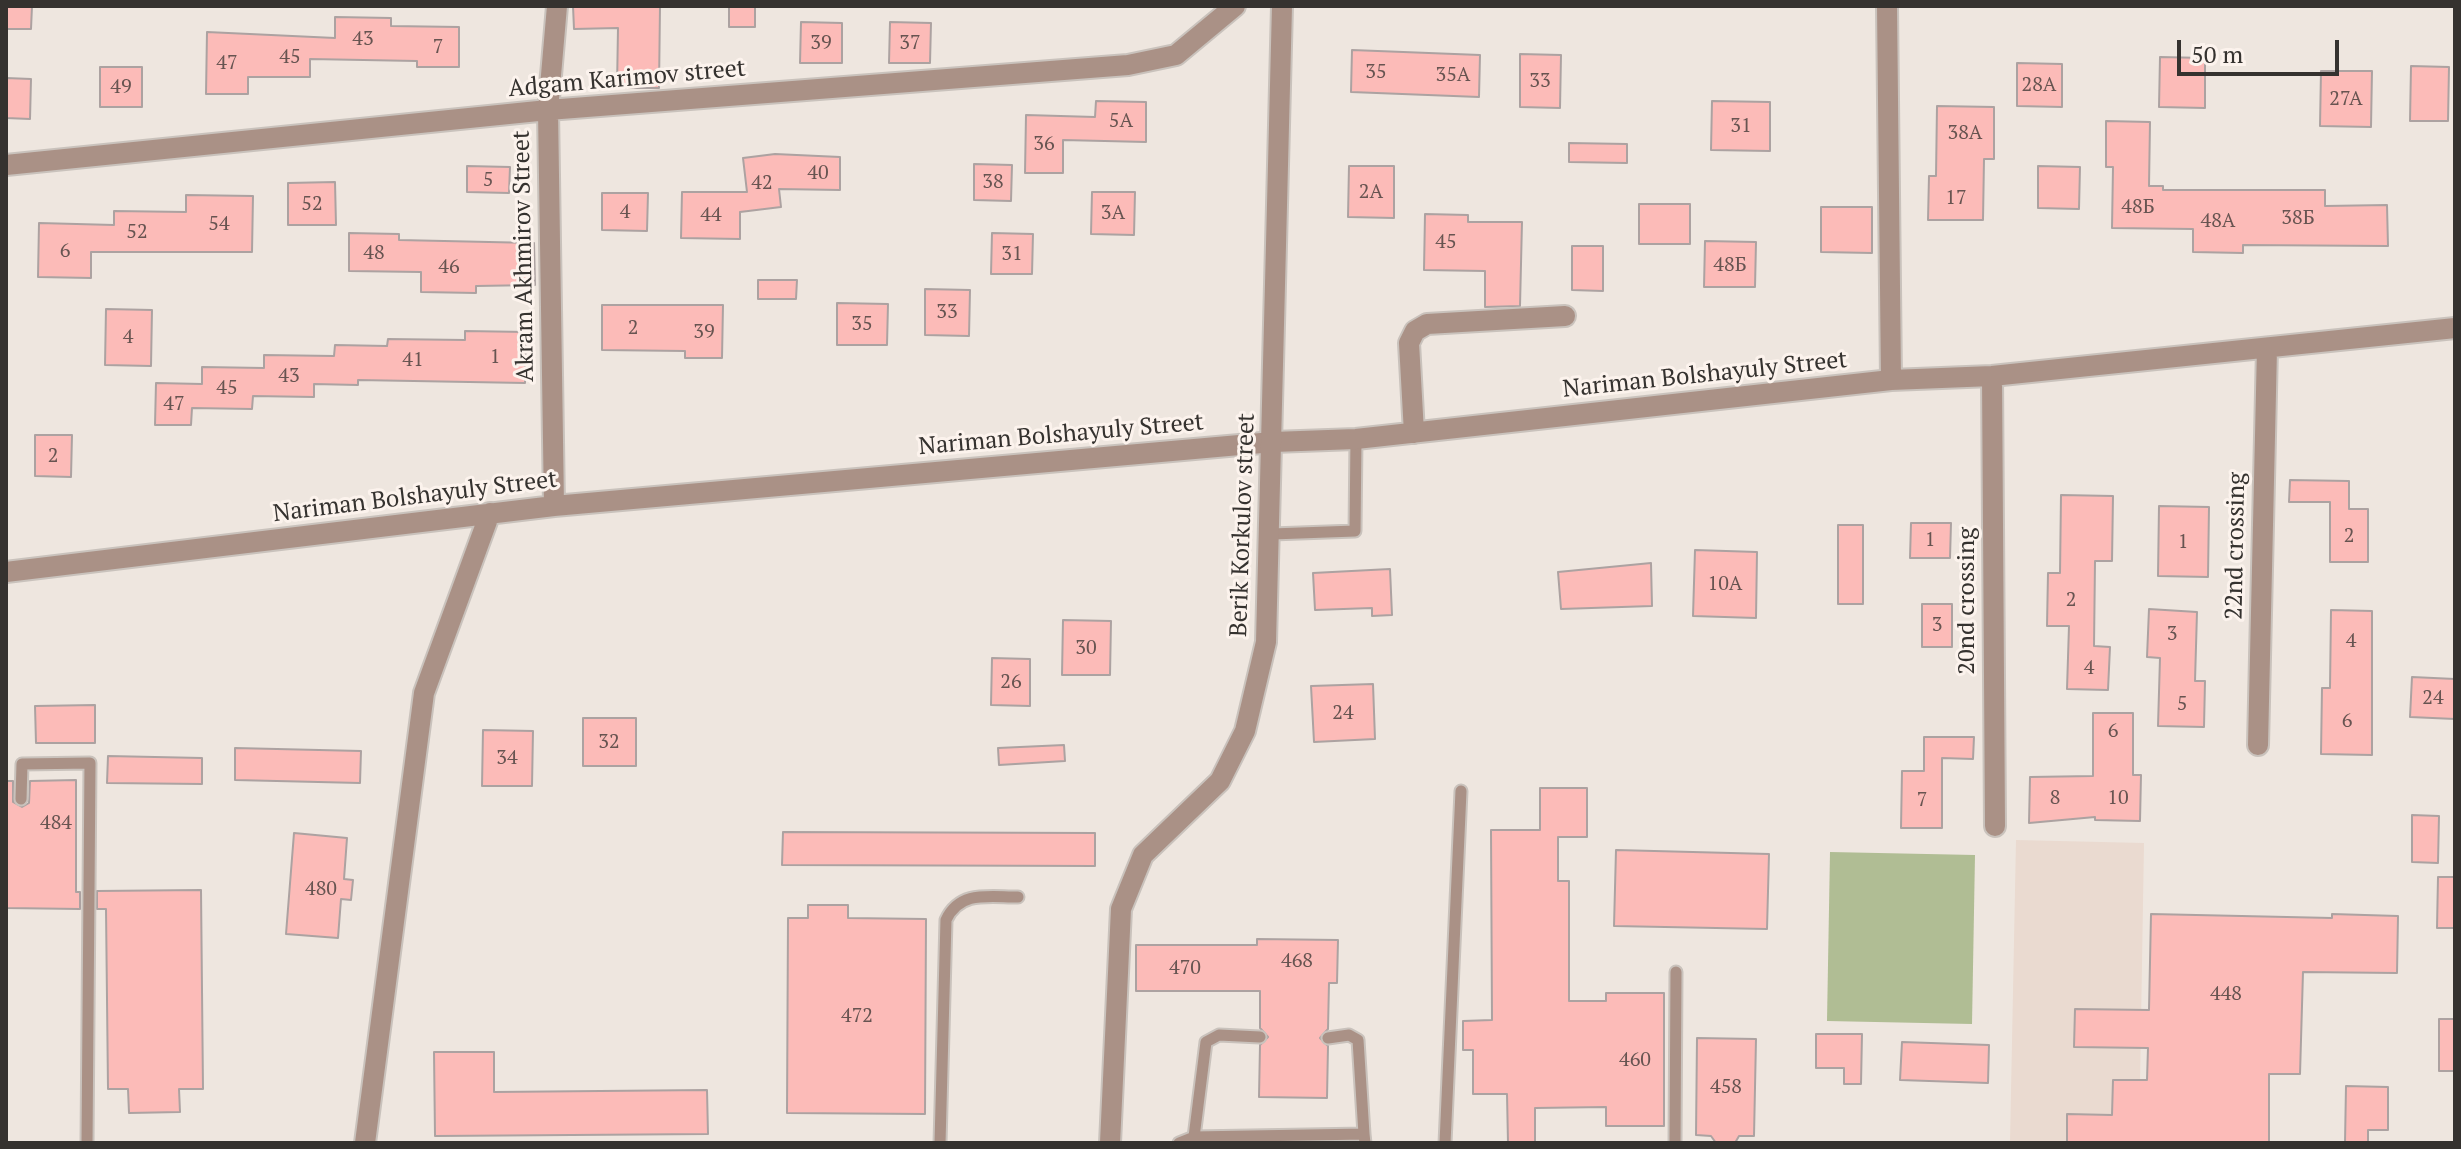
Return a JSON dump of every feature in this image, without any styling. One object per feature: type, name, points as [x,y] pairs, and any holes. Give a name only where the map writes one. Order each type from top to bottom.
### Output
[{"type":"street","name":"Akram Akhmirov Street","points":[[554,506],[548,110],[557,6]]},
{"type":"street","name":"Adgam Karimov street","points":[[6,165],[548,110],[1128,65],[1176,55],[1233,6]]},
{"type":"street","name":"Berik Korkulov street","points":[[1110,1143],[1121,909],[1143,855],[1220,781],[1245,731],[1266,642],[1272,534],[1282,6]]},
{"type":"street","points":[[1887,6],[1891,380]]},
{"type":"street","points":[[1414,433],[1409,343],[1415,331],[1427,324],[1565,316]]},
{"type":"street","name":"Nariman Bolshayuly Street","points":[[6,572],[554,506],[1273,442],[1356,439],[1891,380],[1992,376],[2455,328]]},
{"type":"street","name":"22nd crossing","points":[[2258,745],[2267,348]]},
{"type":"street","name":"20nd crossing","points":[[1992,376],[1995,826]]},
{"type":"street","points":[[365,1143],[424,693],[490,513]]},
{"type":"lane","points":[[1272,534],[1355,531],[1356,439]]},
{"type":"lane","points":[[21,799],[22,764],[90,763],[87,1143]]},
{"type":"lane","points":[[1445,1143],[1461,791]]},
{"type":"lane","points":[[940,1143],[946,920],[952,906],[967,897],[1018,897]]},
{"type":"lane","points":[[1675,1143],[1676,972]]},
{"type":"lane","points":[[1194,1137],[1206,1042],[1219,1035],[1260,1037]]},
{"type":"lane","points":[[1179,1143],[1194,1137],[1364,1138],[1358,1040],[1349,1035],[1328,1038]]},
{"type":"shaded area","points":[[2016,840],[2144,843],[2139,1143],[2010,1143]]},
{"type":"green space","points":[[1830,852],[1975,855],[1972,1024],[1827,1021]]},
{"type":"building","points":[[6,6],[32,6],[31,29],[6,29]]},
{"type":"building","points":[[573,6],[660,6],[659,88],[617,88],[618,28],[574,29]]},
{"type":"building","points":[[729,6],[755,6],[755,27],[729,27]]},
{"type":"building","points":[[335,17],[391,18],[391,26],[459,27],[459,67],[417,67],[417,61],[310,59],[310,77],[248,77],[248,94],[206,94],[207,32],[335,38]]},
{"type":"building","points":[[801,22],[842,23],[842,63],[800,63]]},
{"type":"building","points":[[890,22],[931,23],[930,63],[889,63]]},
{"type":"building","points":[[1352,50],[1480,55],[1479,97],[1351,92]]},
{"type":"building","points":[[1520,54],[1561,55],[1560,108],[1520,107]]},
{"type":"building","points":[[2160,57],[2205,58],[2205,108],[2159,107]]},
{"type":"building","points":[[2017,63],[2062,64],[2062,107],[2017,106]]},
{"type":"building","points":[[2411,66],[2449,67],[2448,121],[2410,121]]},
{"type":"building","points":[[100,67],[142,67],[142,107],[100,107]]},
{"type":"building","points":[[2321,71],[2372,71],[2371,127],[2320,126]]},
{"type":"building","points":[[6,78],[31,79],[30,119],[6,118]]},
{"type":"building","points":[[1096,101],[1146,102],[1146,142],[1063,140],[1063,173],[1025,173],[1026,115],[1095,117]]},
{"type":"building","points":[[1712,101],[1770,102],[1770,151],[1711,150]]},
{"type":"building","points":[[1937,106],[1994,107],[1994,159],[1984,159],[1983,220],[1928,220],[1929,176],[1936,176]]},
{"type":"building","points":[[2106,121],[2150,122],[2149,186],[2163,186],[2163,190],[2325,190],[2325,206],[2387,205],[2388,246],[2243,245],[2243,253],[2193,252],[2193,229],[2112,228],[2113,167],[2106,167]]},
{"type":"building","points":[[1569,143],[1627,144],[1627,163],[1569,162]]},
{"type":"building","points":[[775,154],[840,157],[840,190],[779,189],[781,207],[740,212],[740,239],[681,238],[682,192],[747,192],[743,158]]},
{"type":"building","points":[[974,164],[1012,165],[1011,201],[974,200]]},
{"type":"building","points":[[467,166],[510,167],[509,193],[467,192]]},
{"type":"building","points":[[1349,166],[1394,166],[1394,218],[1348,217]]},
{"type":"building","points":[[2038,166],[2080,167],[2079,209],[2038,208]]},
{"type":"building","points":[[335,182],[336,225],[288,225],[288,183]]},
{"type":"building","points":[[1092,192],[1135,192],[1134,235],[1091,234]]},
{"type":"building","points":[[602,193],[648,193],[647,231],[602,230]]},
{"type":"building","points":[[186,195],[253,196],[252,252],[91,252],[91,278],[38,277],[39,223],[114,225],[114,211],[186,212]]},
{"type":"building","points":[[1639,204],[1690,204],[1690,244],[1639,244]]},
{"type":"building","points":[[1821,207],[1872,207],[1872,253],[1821,252]]},
{"type":"building","points":[[1425,214],[1468,215],[1468,222],[1522,222],[1520,306],[1485,307],[1485,271],[1424,270]]},
{"type":"building","points":[[349,233],[399,234],[399,240],[534,243],[535,285],[476,286],[476,293],[421,292],[421,272],[349,271]]},
{"type":"building","points":[[992,233],[1033,234],[1032,274],[991,274]]},
{"type":"building","points":[[1705,241],[1756,242],[1755,287],[1704,287]]},
{"type":"building","points":[[1572,246],[1603,246],[1603,291],[1572,290]]},
{"type":"building","points":[[758,280],[797,280],[796,299],[758,299]]},
{"type":"building","points":[[925,289],[970,290],[969,336],[925,335]]},
{"type":"building","points":[[837,303],[888,304],[887,345],[837,345]]},
{"type":"building","points":[[602,305],[723,305],[722,358],[685,358],[685,351],[602,350]]},
{"type":"building","points":[[106,309],[152,310],[151,366],[105,365]]},
{"type":"building","points":[[465,331],[526,332],[525,383],[358,380],[358,385],[314,384],[314,397],[253,396],[252,409],[192,408],[191,425],[155,425],[156,383],[202,384],[202,367],[264,368],[264,355],[334,356],[335,345],[387,346],[388,339],[465,340]]},
{"type":"building","points":[[35,435],[72,435],[71,477],[35,476]]},
{"type":"building","points":[[2290,480],[2349,481],[2349,509],[2368,509],[2368,562],[2330,562],[2330,502],[2289,502]]},
{"type":"building","points":[[2061,495],[2113,496],[2112,561],[2095,561],[2094,646],[2110,647],[2108,690],[2067,689],[2069,626],[2047,626],[2048,573],[2060,573]]},
{"type":"building","points":[[2159,506],[2209,507],[2208,577],[2158,576]]},
{"type":"building","points":[[1911,523],[1951,523],[1950,558],[1910,558]]},
{"type":"building","points":[[1838,525],[1863,525],[1863,604],[1838,604]]},
{"type":"building","points":[[1695,550],[1757,552],[1756,618],[1693,616]]},
{"type":"building","points":[[1651,563],[1652,606],[1561,609],[1558,572]]},
{"type":"building","points":[[1390,569],[1392,615],[1372,616],[1372,608],[1315,610],[1313,573]]},
{"type":"building","points":[[1922,604],[1952,604],[1952,647],[1922,647]]},
{"type":"building","points":[[2149,609],[2197,612],[2195,681],[2205,681],[2204,727],[2158,726],[2160,658],[2147,657]]},
{"type":"building","points":[[2331,610],[2372,611],[2372,755],[2321,754],[2322,688],[2330,688]]},
{"type":"building","points":[[1063,620],[1111,621],[1110,675],[1062,675]]},
{"type":"building","points":[[992,658],[1030,659],[1030,706],[991,705]]},
{"type":"building","points":[[2412,677],[2455,679],[2455,719],[2410,717]]},
{"type":"building","points":[[1373,684],[1375,739],[1314,742],[1311,686]]},
{"type":"building","points":[[95,705],[95,743],[36,743],[35,706]]},
{"type":"building","points":[[2093,713],[2133,713],[2133,775],[2141,775],[2140,821],[2095,820],[2095,817],[2029,823],[2030,777],[2093,776]]},
{"type":"building","points":[[583,718],[636,718],[636,766],[583,766]]},
{"type":"building","points":[[483,730],[533,731],[532,786],[482,786]]},
{"type":"building","points":[[1924,737],[1974,737],[1973,759],[1942,758],[1942,828],[1901,828],[1902,771],[1924,771]]},
{"type":"building","points":[[1064,745],[1065,761],[999,765],[998,748]]},
{"type":"building","points":[[235,748],[361,751],[360,783],[235,780]]},
{"type":"building","points":[[108,756],[202,758],[202,784],[107,783]]},
{"type":"building","points":[[76,780],[76,892],[80,892],[80,909],[6,908],[6,781],[13,781],[13,802],[22,807],[29,803],[30,781]]},
{"type":"building","points":[[1540,788],[1587,788],[1587,837],[1558,837],[1558,881],[1569,881],[1569,1001],[1606,1001],[1606,993],[1664,993],[1664,1126],[1606,1126],[1606,1107],[1535,1108],[1535,1143],[1508,1143],[1507,1094],[1473,1094],[1473,1050],[1463,1050],[1463,1021],[1492,1020],[1491,830],[1540,830]]},
{"type":"building","points":[[2412,815],[2439,816],[2438,863],[2412,862]]},
{"type":"building","points":[[783,832],[1095,833],[1095,866],[782,865]]},
{"type":"building","points":[[294,833],[347,838],[344,879],[353,880],[351,900],[341,899],[338,938],[286,934]]},
{"type":"building","points":[[1616,850],[1769,854],[1767,929],[1614,926]]},
{"type":"building","points":[[2438,877],[2455,877],[2455,928],[2437,928]]},
{"type":"building","points":[[201,890],[203,1089],[179,1089],[180,1112],[129,1113],[128,1089],[108,1089],[106,909],[97,909],[97,891]]},
{"type":"building","points":[[808,905],[848,905],[848,918],[926,919],[925,1114],[787,1113],[788,918],[808,918]]},
{"type":"building","points":[[2151,914],[2332,918],[2332,914],[2398,916],[2397,973],[2303,972],[2300,1074],[2269,1074],[2269,1143],[2067,1143],[2067,1114],[2112,1115],[2113,1080],[2147,1080],[2148,1048],[2074,1047],[2075,1009],[2149,1010]]},
{"type":"building","points":[[1257,939],[1338,940],[1337,983],[1329,983],[1328,1029],[1320,1038],[1328,1046],[1327,1098],[1259,1097],[1260,1045],[1268,1037],[1260,1028],[1260,991],[1136,991],[1136,945],[1257,945]]},
{"type":"building","points":[[2439,1019],[2455,1019],[2455,1071],[2439,1071]]},
{"type":"building","points":[[1816,1034],[1862,1034],[1861,1084],[1844,1084],[1844,1068],[1816,1068]]},
{"type":"building","points":[[1697,1038],[1756,1039],[1754,1136],[1739,1136],[1735,1143],[1716,1143],[1711,1136],[1696,1135]]},
{"type":"building","points":[[1902,1042],[1989,1045],[1988,1083],[1900,1080]]},
{"type":"building","points":[[434,1052],[494,1052],[494,1092],[707,1090],[708,1134],[435,1136]]},
{"type":"building","points":[[2346,1086],[2388,1087],[2388,1130],[2368,1130],[2368,1143],[2345,1143]]}]
